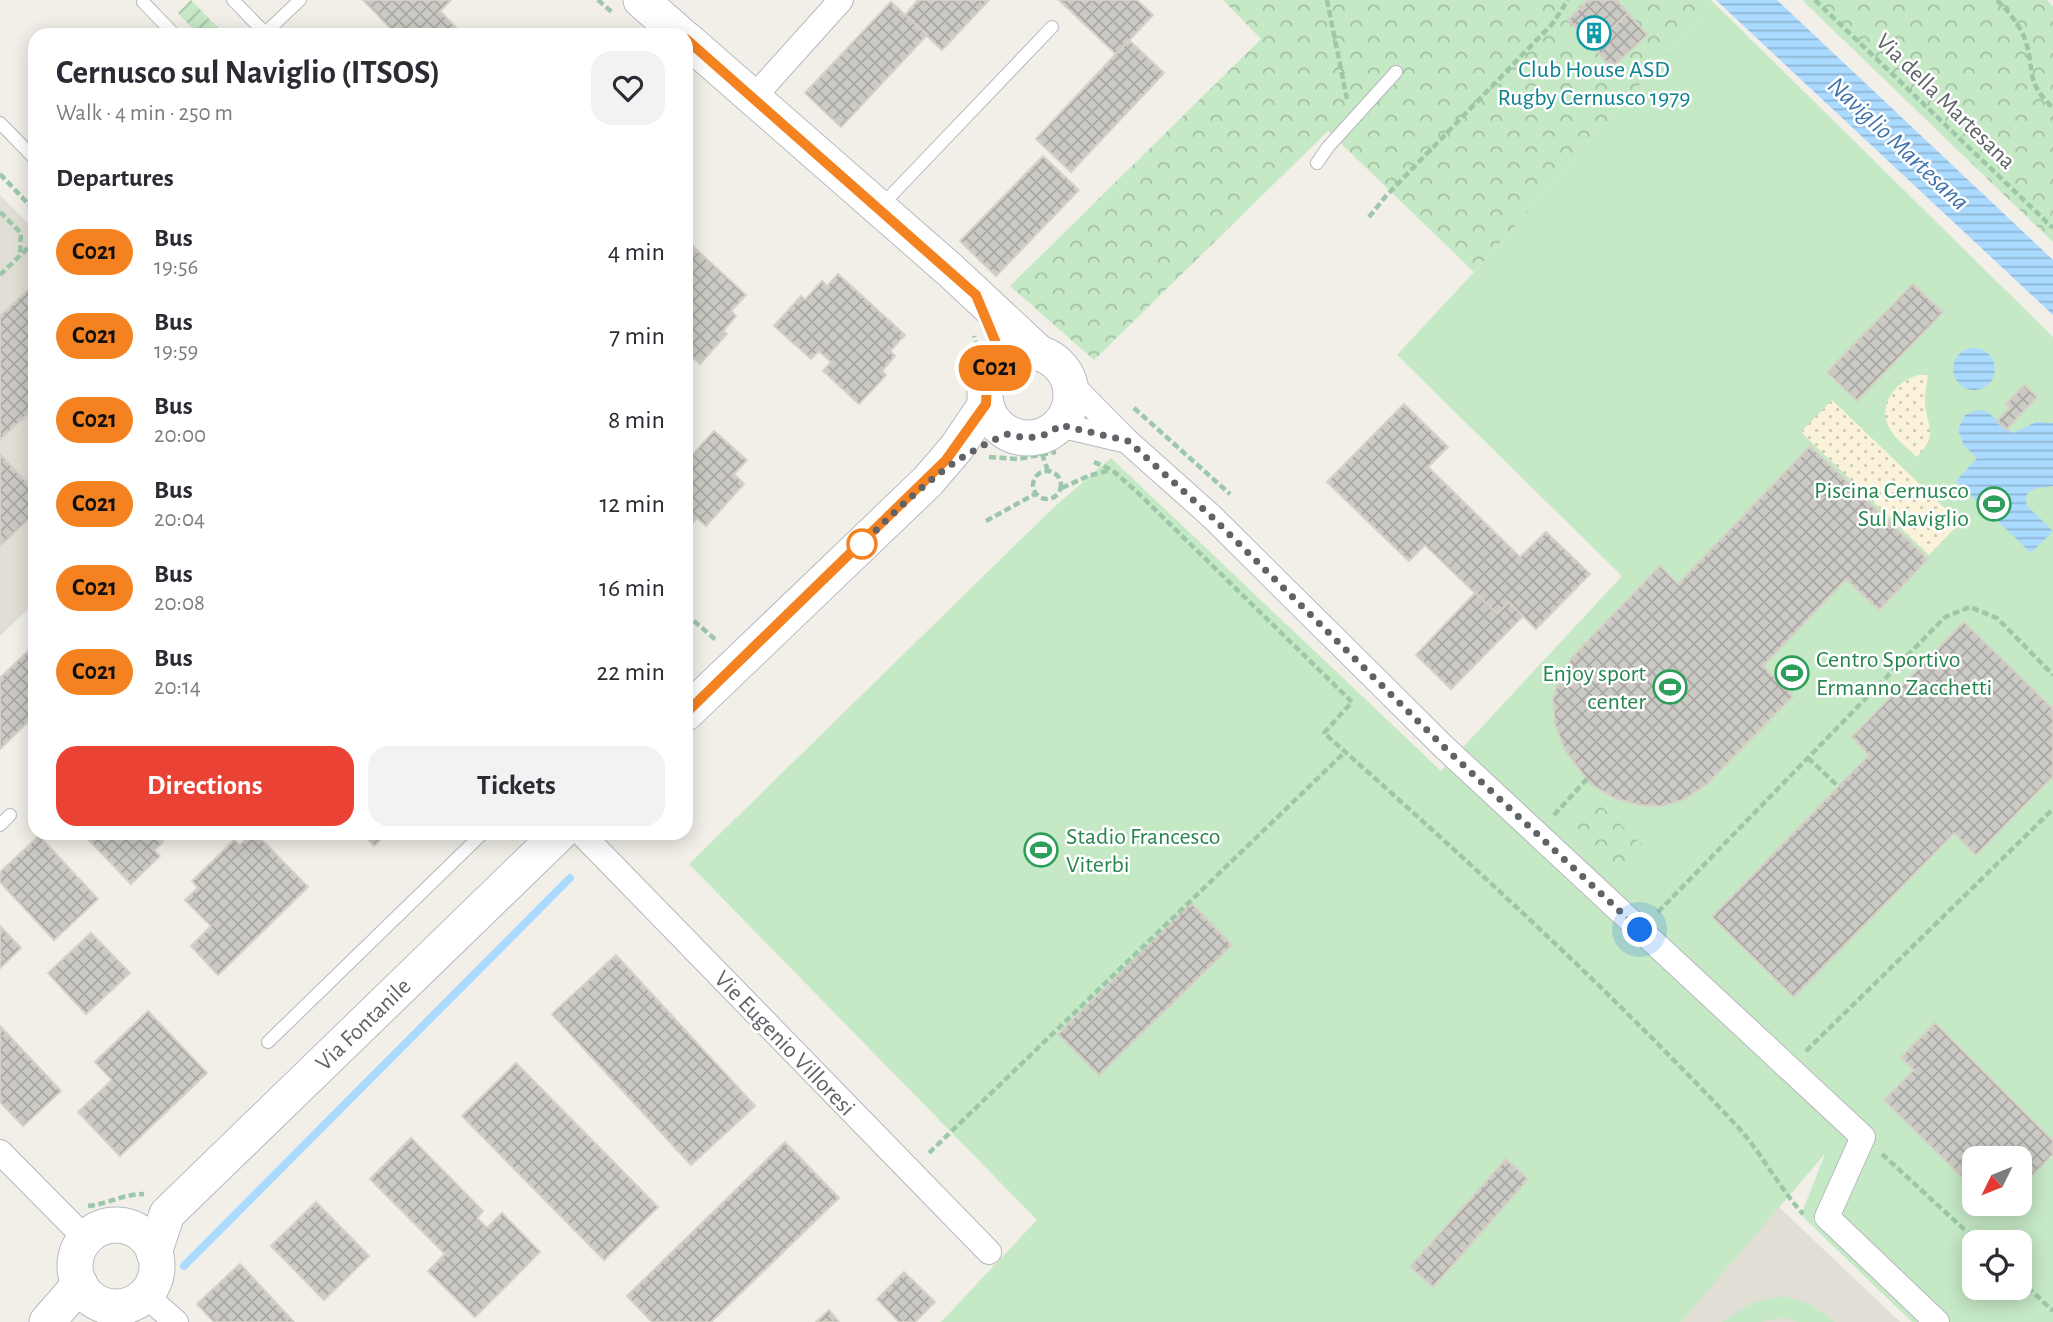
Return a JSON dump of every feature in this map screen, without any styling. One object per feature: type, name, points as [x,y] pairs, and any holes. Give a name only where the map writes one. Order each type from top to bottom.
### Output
[{"type":"street","points":[[641,0],[673,28]]},
{"type":"street","points":[[753,98],[841,0]]},
{"type":"street","points":[[693,45],[1039,353],[1055,361],[1070,383],[1128,441],[1211,516],[1445,748],[1863,1137],[1827,1217],[1937,1322]]},
{"type":"street","points":[[976,295],[1003,360]]},
{"type":"street","points":[[1039,353],[1014,354],[992,370],[987,381],[986,404],[994,422],[1008,434],[1019,438],[1037,438],[1053,432],[1056,443]]},
{"type":"street","points":[[1056,443],[1070,409],[1070,383]]},
{"type":"street","points":[[693,706],[928,481],[957,447],[986,404]]},
{"type":"street","points":[[928,481],[965,455],[1008,434]]},
{"type":"street","points":[[1056,443],[1128,441]]},
{"type":"street","name":"Via Fontanile","points":[[155,1253],[172,1210],[553,840]]},
{"type":"street","name":"Vie Eugenio Villoresi","points":[[588,840],[989,1252]]},
{"type":"street","points":[[0,1152],[86,1239]]},
{"type":"street","name":"Via Fontanile","points":[[123,1226],[172,1210]]},
{"type":"street","points":[[47,1322],[111,1306],[153,1284],[157,1273],[155,1253],[146,1239],[135,1230],[123,1226],[102,1228],[86,1239],[76,1260],[76,1270],[111,1306]]},
{"type":"street","points":[[67,1322],[82,1312],[111,1306],[176,1322]]},
{"type":"lane","points":[[233,0],[259,28]]},
{"type":"lane","points":[[270,28],[300,0]]},
{"type":"lane","points":[[144,1],[169,28]]},
{"type":"lane","points":[[878,208],[1052,27]]},
{"type":"lane","points":[[1317,163],[1396,72]]},
{"type":"lane","points":[[0,123],[28,152]]},
{"type":"lane","points":[[0,825],[10,815]]},
{"type":"lane","points":[[268,1042],[476,840]]},
{"type":"path","points":[[1370,217],[1386,196],[1553,23],[1568,0]]},
{"type":"path","name":"Via della Martesana","points":[[1815,0],[2053,228]]},
{"type":"path","points":[[1997,0],[2008,12],[2025,40],[2031,78],[2042,97],[2053,108]]},
{"type":"path","points":[[1327,1],[1347,99],[1341,134]]},
{"type":"path","points":[[0,174],[28,204]]},
{"type":"path","points":[[0,212],[21,233],[20,255]]},
{"type":"path","points":[[0,275],[28,248]]},
{"type":"path","points":[[984,459],[991,456],[1018,459],[1056,443]]},
{"type":"path","points":[[1048,471],[1056,443]]},
{"type":"path","points":[[1084,457],[1112,470],[1352,702],[1324,733],[1503,894],[1713,1101],[1739,1128],[1781,1188],[1804,1215]]},
{"type":"path","points":[[1062,488],[1058,475],[1048,471],[1040,472],[1034,478],[1032,486],[1035,494],[1050,500],[1058,496],[1062,488],[1088,476],[1112,470]]},
{"type":"path","points":[[986,521],[1035,494]]},
{"type":"path","points":[[1640,930],[1945,617],[1970,607],[1997,618],[2053,676]]},
{"type":"path","points":[[693,620],[723,648]]},
{"type":"path","points":[[929,1153],[1345,752]]},
{"type":"path","points":[[1808,758],[1839,787]]},
{"type":"path","points":[[1537,834],[1587,779]]},
{"type":"path","points":[[1789,1068],[2053,809]]},
{"type":"path","points":[[1863,1137],[1965,1230]]},
{"type":"path","points":[[79,1200],[88,1206],[102,1204],[128,1194],[163,1191],[172,1210]]},
{"type":"path","points":[[2032,1291],[2053,1311]]},
{"type":"shaded area","points":[[0,195],[28,224],[28,609],[0,636]]},
{"type":"shaded area","points":[[1779,1207],[1900,1322],[1681,1322]]},
{"type":"green space","points":[[191,0],[218,28],[192,28],[178,13]]},
{"type":"green space","points":[[1223,0],[1713,2],[1474,272],[1328,131],[1094,360],[1010,286],[1261,39]]},
{"type":"green space","points":[[1802,0],[2047,0],[2053,6],[2053,242]]},
{"type":"green space","points":[[1713,2],[2053,337],[2053,1322],[1912,1322],[1801,1215],[1825,1154],[1681,1322],[941,1322],[1037,1220],[689,864],[1053,508],[1111,458],[1441,771],[1622,576],[1397,355]]},
{"type":"green space","points":[[1595,800],[1647,850],[1625,874],[1572,823]]},
{"type":"green space","points":[[1784,1296],[1809,1304],[1835,1322],[1797,1322],[1783,1317],[1761,1322],[1722,1322],[1754,1302]]},
{"type":"sand","points":[[1919,375],[1928,375],[1925,401],[1930,437],[1917,457],[1893,433],[1885,412],[1896,388]]},
{"type":"sand","points":[[1832,400],[1960,523],[1929,555],[1801,432]]},
{"type":"water","name":"Naviglio Martesana","points":[[1716,0],[1777,0],[2053,260],[2053,315]]},
{"type":"water","points":[[1974,348],[1989,354],[1995,369],[1989,384],[1974,390],[1959,384],[1953,369],[1959,354]]},
{"type":"water","points":[[1977,410],[1986,411],[2013,433],[2036,422],[2053,423],[2053,486],[2033,490],[2026,500],[2027,506],[2053,531],[2031,553],[1956,481],[1977,458],[1963,444],[1958,429],[1965,415]]},
{"type":"building","points":[[363,0],[451,0],[440,11],[456,28],[390,28]]},
{"type":"building","points":[[918,0],[989,0],[942,50],[905,15]]},
{"type":"building","points":[[1059,0],[1137,0],[1153,15],[1116,54]]},
{"type":"building","name":"Club House ASD Rugby Cernusco 1979","points":[[1588,0],[1616,0],[1628,13],[1593,46],[1568,20]]},
{"type":"building","points":[[891,2],[927,35],[841,127],[805,93]]},
{"type":"building","points":[[1628,13],[1647,35],[1611,68],[1593,46]]},
{"type":"building","points":[[1129,40],[1164,73],[1071,172],[1036,139]]},
{"type":"building","points":[[1043,156],[1079,190],[996,276],[960,241]]},
{"type":"building","points":[[693,246],[746,295],[731,311],[736,316],[723,331],[727,334],[700,364],[693,358]]},
{"type":"building","points":[[838,274],[905,335],[890,351],[895,356],[882,371],[886,375],[859,404],[823,371],[831,362],[819,351],[811,359],[774,326],[801,296],[805,300],[822,281],[827,286]]},
{"type":"building","points":[[1913,284],[1943,312],[1857,401],[1827,372]]},
{"type":"building","points":[[28,290],[28,414],[0,440],[0,316]]},
{"type":"building","points":[[2024,385],[2037,397],[2006,430],[1997,421],[2010,408],[2006,404]]},
{"type":"building","points":[[1404,404],[1448,447],[1428,467],[1520,557],[1546,532],[1590,574],[1536,629],[1509,602],[1497,614],[1425,545],[1409,561],[1327,482]]},
{"type":"building","points":[[714,431],[747,460],[734,474],[744,484],[706,526],[697,518],[693,523],[693,454]]},
{"type":"building","points":[[1810,446],[1928,559],[1879,610],[1846,579],[1763,666],[1793,696],[1706,785],[1685,799],[1663,806],[1639,805],[1612,797],[1590,783],[1565,750],[1555,724],[1553,699],[1560,677],[1573,656],[1660,566],[1678,584]]},
{"type":"building","points":[[0,454],[28,484],[28,520],[0,546]]},
{"type":"building","points":[[1475,593],[1497,614],[1509,602],[1523,616],[1451,689],[1416,655]]},
{"type":"building","points":[[1964,622],[2053,709],[2053,776],[1976,855],[1954,833],[1794,997],[1712,917],[1869,755],[1852,737]]},
{"type":"building","points":[[28,651],[28,722],[0,749],[0,678]]},
{"type":"building","points":[[35,840],[43,840],[98,899],[54,940],[0,882],[0,872]]},
{"type":"building","points":[[89,840],[163,842],[154,850],[160,856],[131,884]]},
{"type":"building","points":[[234,840],[240,845],[245,840],[262,840],[308,887],[218,975],[191,946],[211,926],[185,900],[198,888],[192,881]]},
{"type":"building","points":[[368,840],[380,840],[374,846]]},
{"type":"building","points":[[1191,903],[1232,945],[1099,1075],[1058,1034]]},
{"type":"building","points":[[0,926],[21,948],[0,968]]},
{"type":"building","points":[[91,933],[130,973],[86,1014],[48,973]]},
{"type":"building","points":[[616,955],[755,1106],[691,1165],[552,1014]]},
{"type":"building","points":[[148,1011],[207,1073],[120,1156],[78,1112],[112,1080],[95,1062]]},
{"type":"building","points":[[1935,1023],[2053,1141],[2053,1154],[2032,1176],[2032,1146],[1962,1146],[1962,1177],[1884,1100],[1914,1070],[1901,1057]]},
{"type":"building","points":[[0,1026],[61,1091],[23,1126],[0,1102]]},
{"type":"building","points":[[516,1063],[658,1207],[604,1260],[462,1116]]},
{"type":"building","points":[[411,1138],[483,1211],[477,1218],[487,1228],[502,1213],[540,1252],[475,1317],[428,1271],[445,1254],[370,1179]]},
{"type":"building","points":[[785,1142],[839,1198],[711,1322],[652,1322],[627,1296]]},
{"type":"building","points":[[1506,1159],[1528,1179],[1433,1287],[1410,1267]]},
{"type":"building","points":[[316,1202],[369,1256],[324,1300],[271,1246]]},
{"type":"building","points":[[240,1264],[294,1322],[214,1322],[197,1304]]},
{"type":"building","points":[[904,1272],[935,1302],[915,1322],[899,1322],[877,1299]]},
{"type":"building","points":[[829,1310],[839,1322],[816,1322]]},
{"type":"waterway","points":[[184,1266],[570,878]]},
{"type":"bus line","name":"C021","points":[[693,45],[976,295],[1003,360],[992,370],[987,381],[986,404],[966,435],[928,481],[693,706]]},
{"type":"place","name":"Club House ASD Rugby Cernusco 1979","points":[[1594,33]]},
{"type":"place","name":"Piscina Cernusco Sul Naviglio","points":[[1994,504]]},
{"type":"place","name":"Centro Sportivo Ermanno Zacchetti","points":[[1792,673]]},
{"type":"place","name":"Enjoy sport center","points":[[1670,687]]},
{"type":"place","name":"Stadio Francesco Viterbi","points":[[1041,850]]},
{"type":"route","points":[[862,544],[860,546],[928,481],[965,455],[1008,434],[1033,439],[1053,432],[1060,425],[1128,441],[1211,516],[1445,748],[1640,930]]}]
